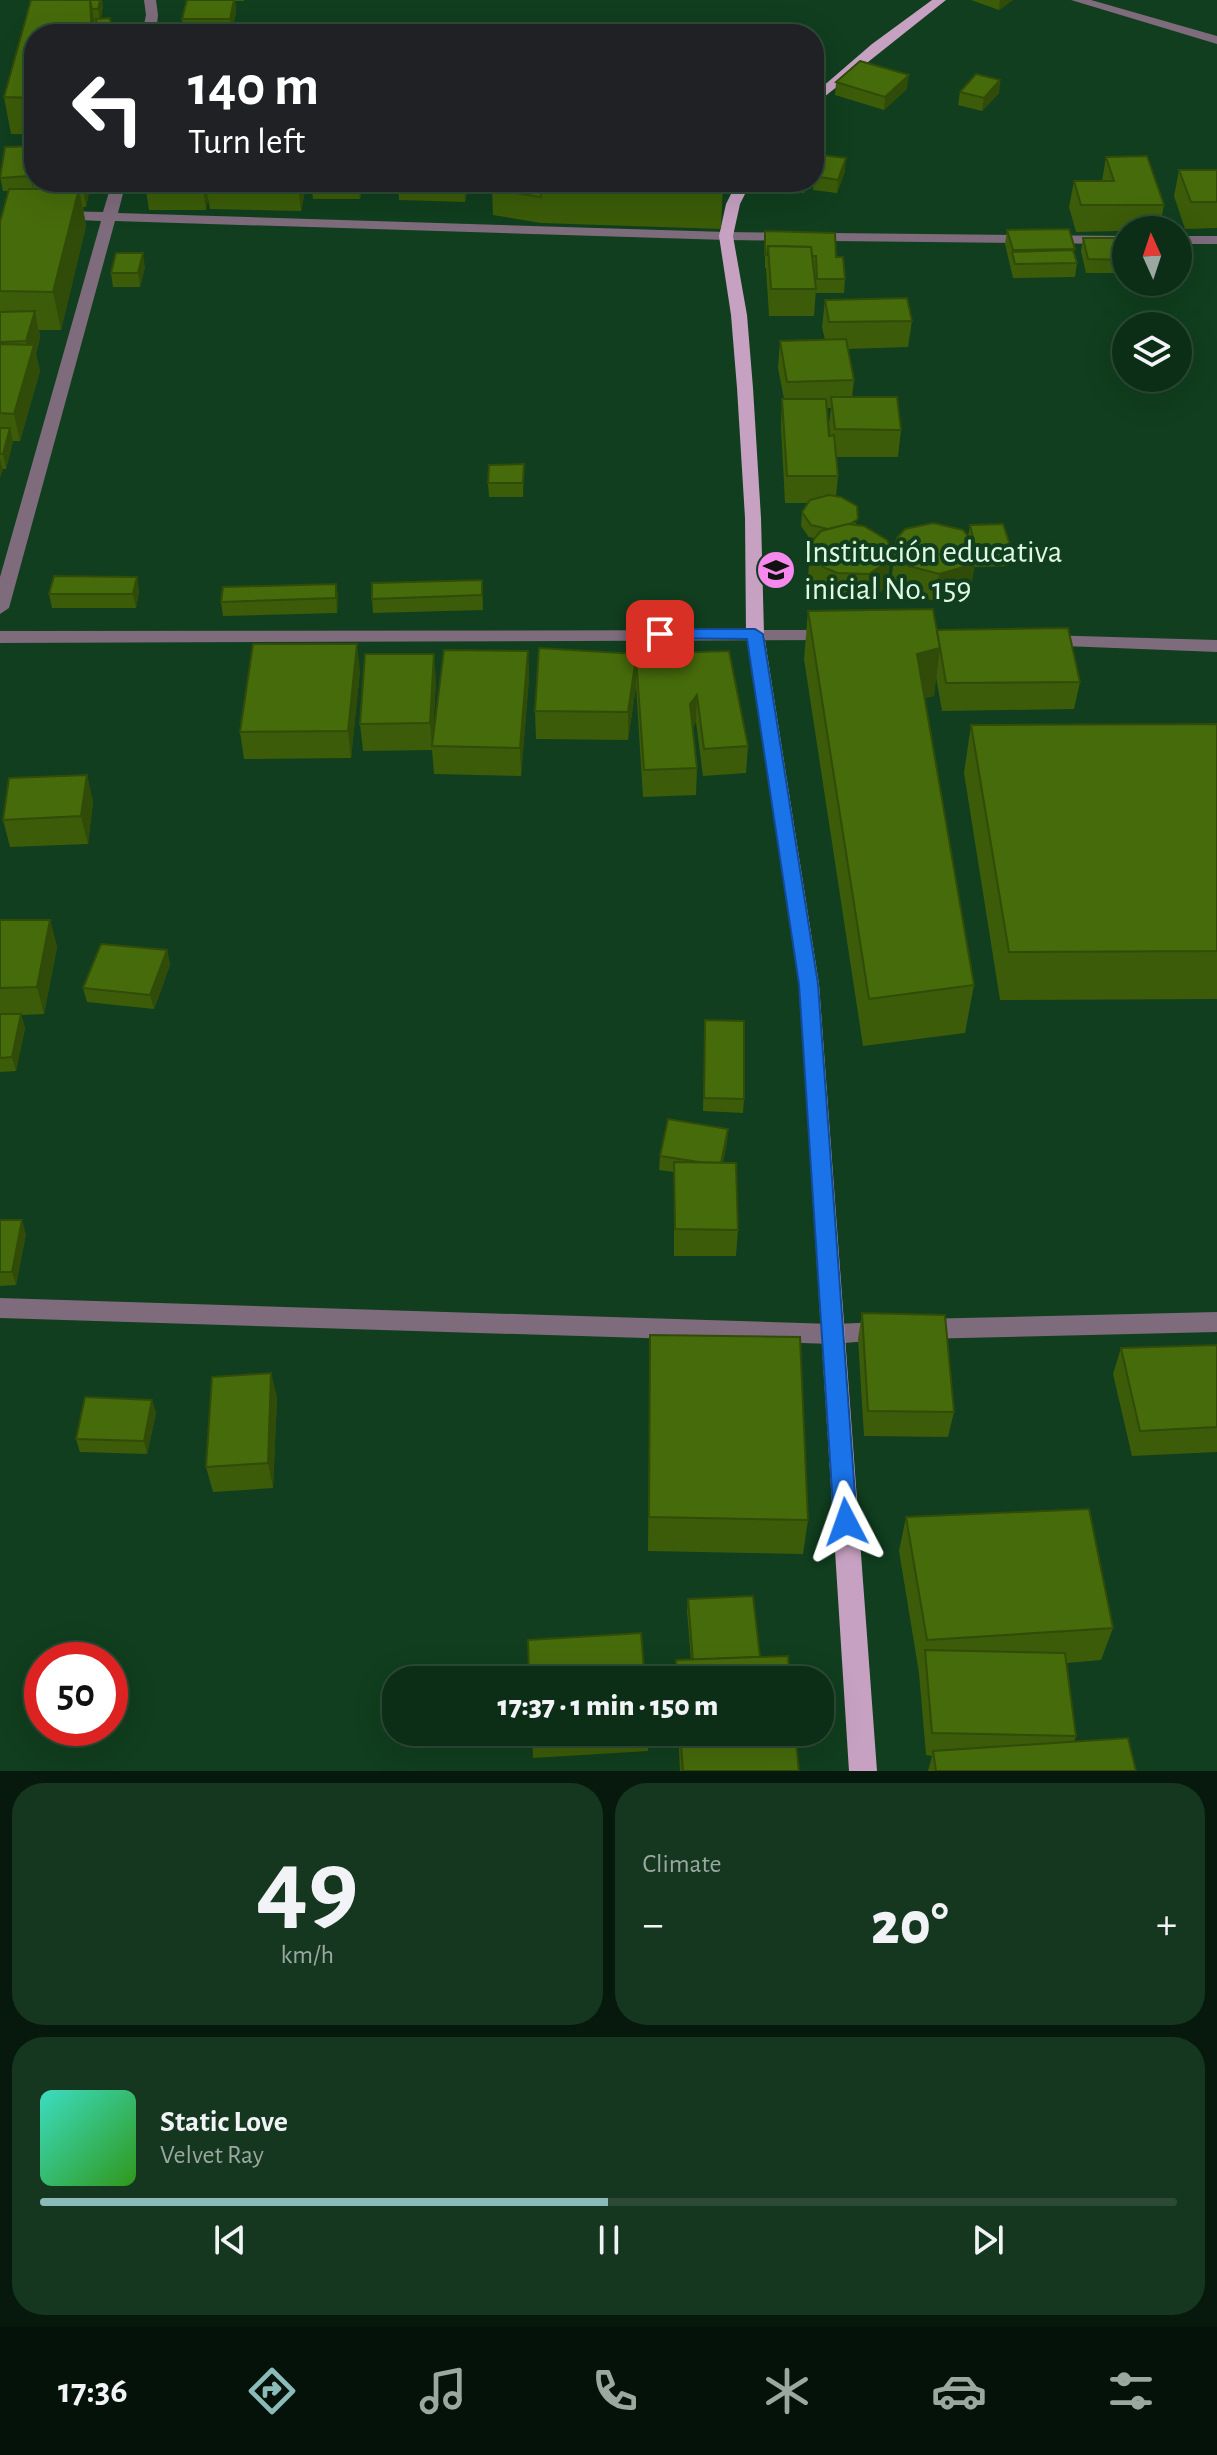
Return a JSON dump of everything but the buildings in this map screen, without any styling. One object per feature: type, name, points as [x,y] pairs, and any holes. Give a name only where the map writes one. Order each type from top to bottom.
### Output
[{"type":"main road","points":[[824,92],[877,47],[940,0]]},
{"type":"main road","points":[[739,192],[726,236],[739,315],[744,374],[753,518],[755,634],[809,984],[863,1771]]},
{"type":"street","points":[[150,0],[151,24]]},
{"type":"street","points":[[1077,0],[1217,40]]},
{"type":"street","points":[[0,608],[117,192]]},
{"type":"street","points":[[48,215],[726,236],[1112,240]]},
{"type":"street","points":[[1192,240],[1217,240]]},
{"type":"street","points":[[0,637],[850,636]]},
{"type":"street","points":[[1026,641],[1217,646]]},
{"type":"street","points":[[0,1308],[833,1334],[977,1326],[1217,1322]]},
{"type":"place","name":"Institución educativa inicial No. 159","points":[[776,570]]},
{"type":"route","points":[[660,634],[755,634],[809,984],[846,1522]]}]
